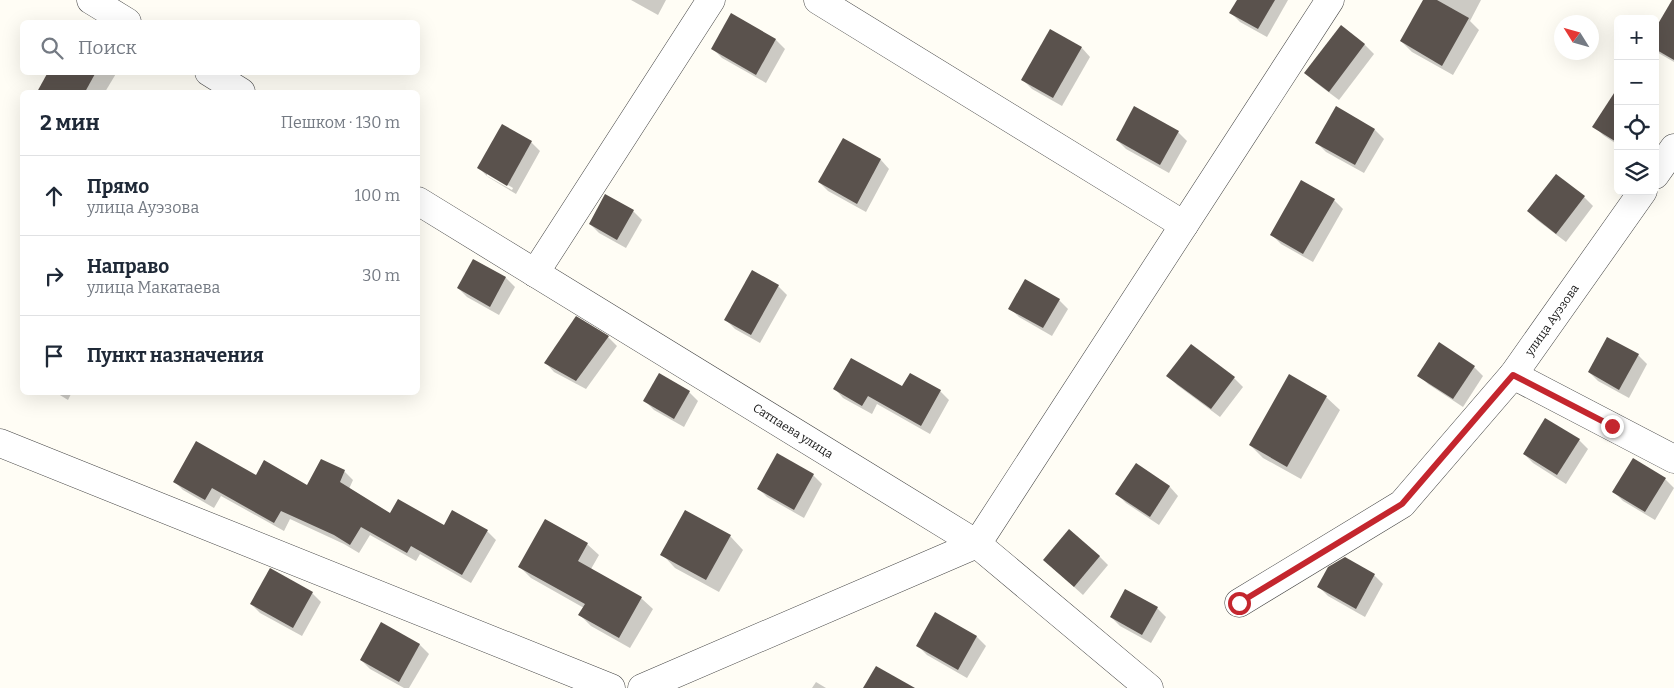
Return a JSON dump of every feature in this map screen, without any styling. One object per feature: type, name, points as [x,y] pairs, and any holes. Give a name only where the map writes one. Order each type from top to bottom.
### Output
[{"type":"street","points":[[91,0],[124,20]]},
{"type":"street","points":[[535,273],[711,0]]},
{"type":"street","points":[[818,0],[1184,225]]},
{"type":"street","points":[[642,688],[976,544],[1330,0]]},
{"type":"street","points":[[214,75],[238,90]]},
{"type":"street","points":[[1659,169],[1674,148]]},
{"type":"street","name":"улица Ауэзова","points":[[1239,603],[1402,504],[1513,375],[1640,195]]},
{"type":"street","name":"Сатпаева улица","points":[[420,202],[976,544],[1148,688]]},
{"type":"street","points":[[1513,375],[1674,459]]},
{"type":"street","points":[[0,443],[611,688]]},
{"type":"building","points":[[1237,0],[1275,0],[1258,29],[1229,13]]},
{"type":"building","points":[[1423,0],[1437,0],[1469,18],[1442,66],[1400,41]]},
{"type":"building","points":[[1672,0],[1674,0],[1674,60],[1659,51],[1659,22]]},
{"type":"building","points":[[731,13],[776,39],[756,75],[711,49]]},
{"type":"building","points":[[1341,25],[1365,44],[1329,92],[1304,73]]},
{"type":"building","points":[[1050,29],[1082,47],[1053,98],[1021,80]]},
{"type":"building","points":[[46,75],[94,75],[86,90],[38,90]]},
{"type":"building","points":[[1614,93],[1614,141],[1592,127]]},
{"type":"building","points":[[1134,106],[1179,131],[1160,165],[1116,140]]},
{"type":"building","points":[[1336,106],[1375,129],[1355,165],[1315,143]]},
{"type":"building","points":[[502,124],[532,141],[507,186],[477,168]]},
{"type":"building","points":[[843,138],[881,159],[857,204],[818,182]]},
{"type":"building","points":[[1556,174],[1585,196],[1556,234],[1527,211]]},
{"type":"building","points":[[1301,180],[1335,199],[1303,254],[1270,235]]},
{"type":"building","points":[[605,194],[634,210],[617,240],[589,224]]},
{"type":"building","points":[[473,259],[506,277],[490,307],[457,288]]},
{"type":"building","points":[[752,270],[779,285],[751,335],[724,320]]},
{"type":"building","points":[[1025,279],[1060,299],[1043,328],[1008,309]]},
{"type":"building","points":[[576,316],[609,336],[576,381],[544,363]]},
{"type":"building","points":[[1607,337],[1639,354],[1619,390],[1588,372]]},
{"type":"building","points":[[1439,342],[1475,366],[1453,399],[1417,376]]},
{"type":"building","points":[[1191,344],[1235,377],[1211,409],[1166,376]]},
{"type":"building","points":[[851,358],[902,386],[910,373],[941,390],[921,426],[868,396],[862,406],[833,389]]},
{"type":"building","points":[[659,373],[690,391],[674,419],[643,401]]},
{"type":"building","points":[[1289,374],[1327,396],[1287,467],[1249,445]]},
{"type":"building","points":[[1545,418],[1580,439],[1557,475],[1523,454]]},
{"type":"building","points":[[196,441],[256,475],[264,460],[307,485],[321,459],[345,470],[340,482],[390,513],[398,499],[444,525],[452,510],[488,530],[462,575],[411,546],[407,553],[361,527],[350,545],[334,535],[281,511],[274,523],[212,488],[205,500],[173,482]]},
{"type":"building","points":[[777,453],[814,474],[794,510],[757,489]]},
{"type":"building","points":[[1633,458],[1666,478],[1645,512],[1612,492]]},
{"type":"building","points":[[1136,463],[1170,486],[1150,517],[1115,494]]},
{"type":"building","points":[[685,510],[731,535],[706,580],[660,555]]},
{"type":"building","points":[[545,519],[588,543],[578,561],[642,597],[619,638],[578,615],[585,604],[518,567]]},
{"type":"building","points":[[1069,529],[1100,556],[1074,587],[1043,560]]},
{"type":"building","points":[[1345,557],[1375,574],[1356,609],[1317,587],[1328,567]]},
{"type":"building","points":[[270,568],[313,592],[293,628],[250,604]]},
{"type":"building","points":[[1125,589],[1158,607],[1142,635],[1110,617]]},
{"type":"building","points":[[935,612],[977,636],[958,670],[916,646]]},
{"type":"building","points":[[381,622],[420,644],[399,682],[360,660]]},
{"type":"building","points":[[876,666],[915,688],[863,688]]},
{"type":"route","points":[[1239,603],[1402,504],[1513,375],[1612,426]]}]
